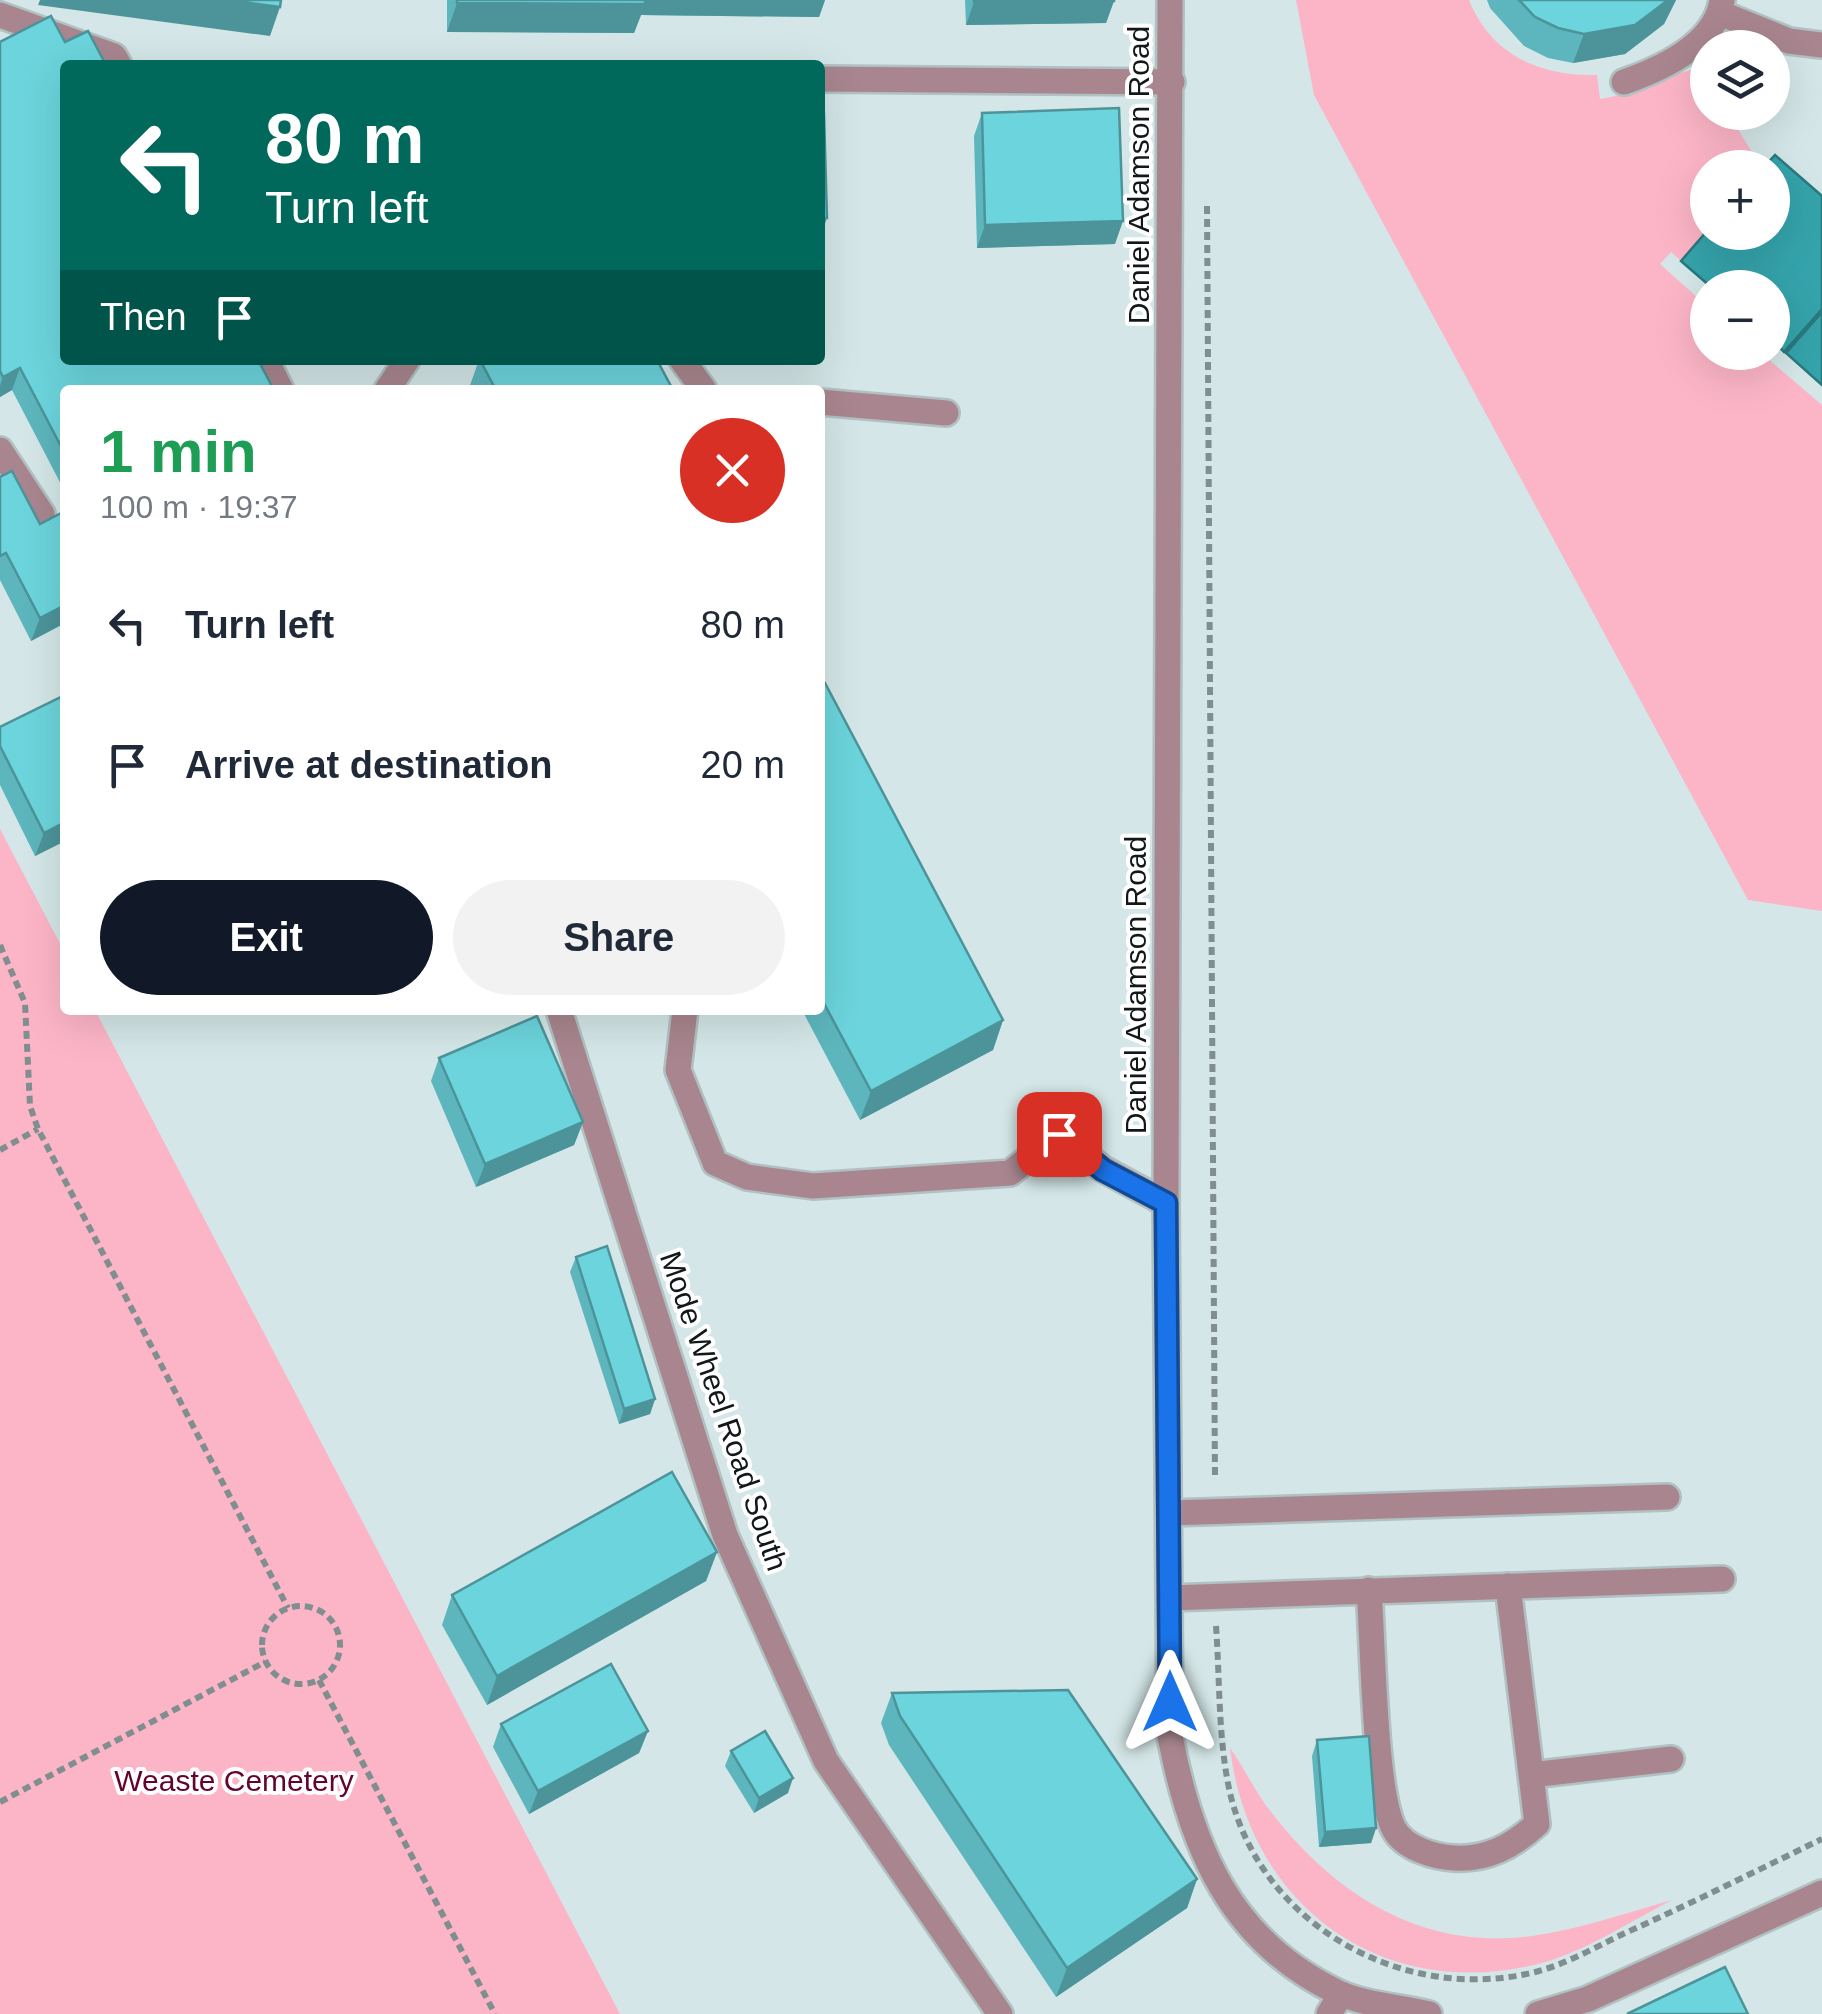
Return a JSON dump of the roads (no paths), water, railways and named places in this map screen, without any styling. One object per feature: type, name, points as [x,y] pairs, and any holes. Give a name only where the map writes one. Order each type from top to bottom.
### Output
[{"type":"street","name":"Daniel Adamson Road","points":[[1170,0],[1166,1203],[1170,1736],[1184,1808],[1207,1862],[1254,1933],[1335,2004],[1429,2014]]},
{"type":"street","points":[[1624,82],[1681,56],[1721,7],[1790,41],[1822,45]]},
{"type":"street","points":[[0,16],[116,60]]},
{"type":"street","points":[[825,79],[1172,82]]},
{"type":"street","points":[[825,402],[946,413]]},
{"type":"street","points":[[0,450],[42,514]]},
{"type":"street","name":"Mode Wheel Road South","points":[[561,1015],[726,1535],[826,1762],[1000,2014]]},
{"type":"street","points":[[684,1015],[678,1070],[715,1163],[747,1177],[813,1186],[1010,1172],[1059,1134],[1103,1170],[1166,1203]]},
{"type":"street","points":[[1169,1513],[1667,1497]]},
{"type":"street","points":[[1169,1598],[1722,1579]]},
{"type":"street","points":[[1369,1590],[1384,1781],[1394,1830],[1413,1847],[1438,1858],[1475,1859],[1516,1843],[1537,1824],[1508,1586]]},
{"type":"street","points":[[1530,1775],[1671,1759]]},
{"type":"street","points":[[1538,2014],[1588,1999],[1822,1893]]},
{"type":"water","points":[[1790,168],[1822,196],[1822,309],[1790,345],[1790,270],[1691,270],[1681,261],[1691,250],[1790,250]]},
{"type":"water","points":[[1822,312],[1822,385],[1790,357],[1790,348]]},
{"type":"park label","name":"Weaste Cemetery","points":[[234,1780]]}]
